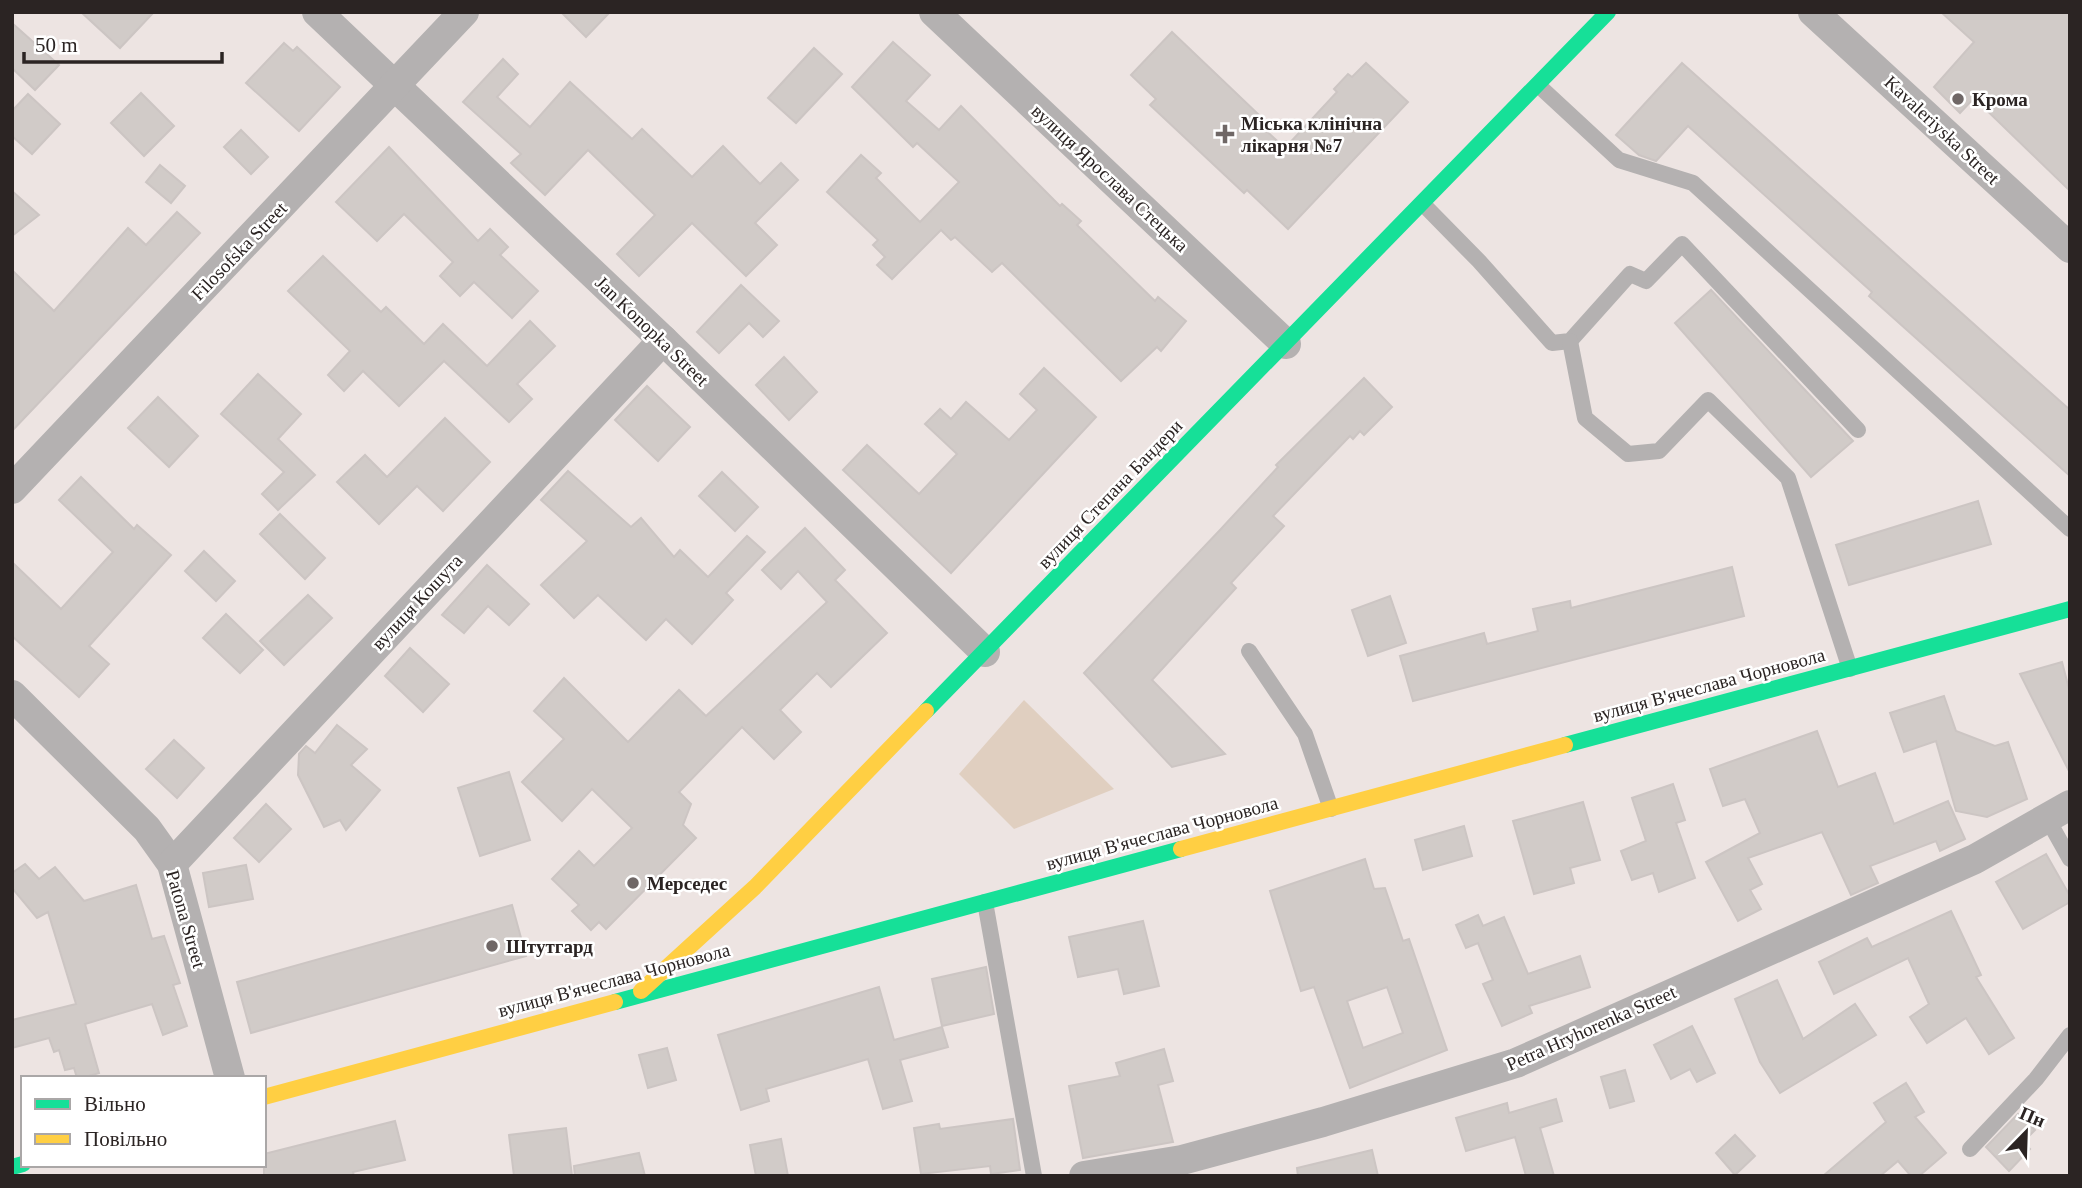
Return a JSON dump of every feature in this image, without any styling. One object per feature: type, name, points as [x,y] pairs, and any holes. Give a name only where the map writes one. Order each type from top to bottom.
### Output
[{"type":"street","name":"Jan Konopka Street","points":[[317,12],[663,340],[985,653]]},
{"type":"street","name":"Filosofska Street","points":[[12,489],[464,12]]},
{"type":"street","name":"вулиця Ярослава Стецька","points":[[934,12],[1286,344]]},
{"type":"street","name":"вулиця Степана Бандери","points":[[634,997],[755,887],[1608,12]]},
{"type":"street","name":"Kavaleriyska Street","points":[[1813,12],[2070,248]]},
{"type":"street","name":"вулиця Кошута","points":[[172,864],[663,340]]},
{"type":"street","name":"вулиця В'ячеслава Чорновола","points":[[266,1096],[2070,610]]},
{"type":"street","name":"Patona Street","points":[[12,695],[147,829],[172,864],[229,1076]]},
{"type":"street","name":"Petra Hryhorenka Street","points":[[1084,1176],[1181,1160],[1246,1143],[1516,1063],[1975,859],[2058,812]]},
{"type":"lane","points":[[1538,85],[1619,160],[1693,183],[2070,529]]},
{"type":"lane","points":[[1422,203],[1479,261],[1552,343],[1570,341],[1630,274],[1646,281],[1682,244],[1858,430]]},
{"type":"lane","points":[[1570,341],[1585,418],[1628,454],[1659,451],[1708,400],[1788,478],[1850,669]]},
{"type":"lane","points":[[1249,652],[1305,734],[1331,809]]},
{"type":"lane","points":[[2058,812],[2070,859]]},
{"type":"lane","points":[[985,902],[1034,1176]]},
{"type":"lane","points":[[1969,1149],[2036,1079],[2070,1035]]},
{"type":"shaded area","points":[[1024,700],[1114,789],[1014,829],[959,774]]},
{"type":"building","points":[[81,12],[154,12],[120,48]]},
{"type":"building","points":[[561,12],[610,12],[586,37]]},
{"type":"building","points":[[1941,12],[2070,12],[2070,191],[1974,98],[1960,113],[1934,87],[1974,42]]},
{"type":"building","points":[[12,23],[59,65],[35,90],[12,68]]},
{"type":"building","name":"Міська клінічна лікарня №7","points":[[1172,32],[1258,114],[1253,119],[1285,148],[1337,92],[1334,89],[1348,74],[1352,77],[1366,63],[1408,102],[1288,229],[1247,190],[1244,193],[1150,105],[1156,99],[1131,75]]},
{"type":"building","points":[[893,42],[930,75],[906,101],[939,130],[961,106],[1060,206],[1062,204],[1081,221],[1077,225],[1155,301],[1158,297],[1186,321],[1161,351],[1157,347],[1121,381],[1002,263],[992,272],[955,237],[951,240],[941,230],[892,279],[877,265],[885,257],[873,245],[878,240],[827,192],[861,155],[881,173],[876,178],[920,222],[959,182],[917,143],[913,147],[852,87]]},
{"type":"building","points":[[284,43],[293,51],[297,47],[340,87],[299,131],[246,83]]},
{"type":"building","points":[[814,48],[842,74],[796,123],[768,98]]},
{"type":"building","points":[[503,59],[518,74],[497,97],[530,127],[570,82],[632,139],[642,129],[692,177],[723,146],[760,184],[781,163],[798,180],[755,223],[777,245],[746,276],[692,223],[639,276],[617,254],[655,215],[588,150],[545,195],[511,163],[521,154],[463,102]]},
{"type":"building","points":[[1682,63],[2070,410],[2070,476],[1869,296],[1872,292],[1688,126],[1656,161],[1639,155],[1616,135]]},
{"type":"building","points":[[141,93],[174,126],[144,156],[111,123]]},
{"type":"building","points":[[28,94],[60,124],[32,154],[12,136],[12,111]]},
{"type":"building","points":[[241,130],[268,157],[251,174],[224,147]]},
{"type":"building","points":[[389,147],[478,241],[490,229],[508,247],[500,255],[538,291],[512,318],[474,282],[460,296],[440,276],[453,262],[404,214],[377,241],[336,202]]},
{"type":"building","points":[[160,165],[185,186],[171,203],[146,182]]},
{"type":"building","points":[[12,191],[39,215],[12,236]]},
{"type":"building","points":[[177,212],[200,233],[12,431],[12,270],[54,311],[128,228],[146,245]]},
{"type":"building","points":[[323,256],[381,312],[386,307],[424,344],[443,324],[487,366],[530,321],[555,346],[517,384],[532,399],[509,422],[444,361],[399,406],[363,371],[344,391],[328,375],[350,351],[288,291]]},
{"type":"building","points":[[741,285],[779,321],[763,337],[749,323],[719,353],[697,332]]},
{"type":"building","points":[[1711,290],[1853,441],[1811,477],[1675,323]]},
{"type":"building","points":[[784,357],[817,392],[789,420],[756,385]]},
{"type":"building","points":[[1044,368],[1096,417],[951,573],[843,470],[867,445],[919,494],[957,454],[925,424],[940,409],[951,419],[966,402],[1009,440],[1037,410],[1020,394]]},
{"type":"building","points":[[258,374],[301,414],[278,439],[315,475],[278,510],[262,494],[284,472],[221,414]]},
{"type":"building","points":[[1364,378],[1392,407],[1364,435],[1360,431],[1353,439],[1350,436],[1273,516],[1284,526],[1231,583],[1236,588],[1152,680],[1225,754],[1172,767],[1084,673],[1220,530],[1278,467],[1276,465]]},
{"type":"building","points":[[647,386],[690,427],[658,461],[615,420]]},
{"type":"building","points":[[158,397],[198,436],[169,467],[128,428]]},
{"type":"building","points":[[445,418],[490,462],[443,511],[417,486],[379,524],[337,482],[365,455],[387,477]]},
{"type":"building","points":[[568,471],[631,527],[641,518],[674,557],[680,550],[708,577],[747,536],[765,552],[726,593],[733,600],[692,644],[666,619],[646,640],[598,595],[574,618],[541,585],[587,541],[541,500]]},
{"type":"building","points":[[722,472],[758,507],[735,531],[699,496]]},
{"type":"building","points":[[81,477],[134,529],[137,525],[171,555],[89,646],[109,664],[79,697],[12,636],[12,562],[61,609],[113,552],[59,500]]},
{"type":"building","points":[[1978,501],[1991,544],[1849,585],[1836,545]]},
{"type":"building","points":[[280,514],[325,558],[305,579],[260,534]]},
{"type":"building","points":[[805,528],[845,570],[835,580],[887,633],[831,687],[817,673],[780,710],[801,732],[774,759],[742,727],[679,792],[691,804],[683,825],[696,838],[606,929],[599,922],[591,930],[572,911],[579,905],[552,879],[579,851],[594,866],[632,828],[592,789],[562,821],[522,782],[564,739],[534,711],[564,678],[628,742],[679,690],[706,716],[827,602],[798,571],[781,589],[762,570]]},
{"type":"building","points":[[204,551],[235,581],[216,601],[185,571]]},
{"type":"building","points":[[487,565],[529,604],[509,625],[488,606],[464,633],[442,615]]},
{"type":"building","points":[[1732,567],[1744,616],[1413,701],[1400,656],[1484,633],[1487,644],[1538,631],[1533,609],[1570,601],[1571,608]]},
{"type":"building","points":[[308,595],[332,618],[284,665],[260,641]]},
{"type":"building","points":[[1390,596],[1406,643],[1368,656],[1352,610]]},
{"type":"building","points":[[226,614],[263,650],[240,673],[203,638]]},
{"type":"building","points":[[410,648],[449,684],[423,712],[385,676]]},
{"type":"building","points":[[2062,662],[2070,693],[2070,773],[2020,674]]},
{"type":"building","points":[[1944,696],[1956,731],[1995,746],[2008,742],[2027,799],[1987,817],[1956,811],[1936,741],[1904,752],[1890,713]]},
{"type":"building","points":[[337,725],[367,749],[351,765],[380,790],[346,830],[340,820],[324,827],[298,775],[299,754],[306,746],[315,753]]},
{"type":"building","points":[[1817,731],[1838,787],[1875,773],[1894,824],[1948,801],[1965,839],[1940,851],[1936,841],[1870,866],[1878,883],[1851,895],[1822,832],[1748,858],[1762,884],[1750,890],[1761,909],[1738,921],[1706,862],[1760,833],[1745,799],[1723,806],[1710,769]]},
{"type":"building","points":[[174,740],[204,768],[177,798],[146,769]]},
{"type":"building","points":[[509,772],[530,840],[480,856],[458,788]]},
{"type":"building","points":[[1673,784],[1685,820],[1676,823],[1695,878],[1659,892],[1653,873],[1632,880],[1621,851],[1646,841],[1632,798]]},
{"type":"building","points":[[1583,802],[1600,860],[1570,868],[1574,883],[1534,894],[1513,821]]},
{"type":"building","points":[[266,804],[291,829],[259,862],[234,838]]},
{"type":"building","points":[[1464,826],[1472,856],[1423,870],[1415,840]]},
{"type":"building","points":[[2046,854],[2070,896],[2070,902],[2023,929],[1996,882]]},
{"type":"building","points":[[1365,859],[1374,889],[1385,888],[1403,941],[1409,939],[1447,1050],[1350,1088],[1314,987],[1301,991],[1270,891]],"holes":[[[1387,987],[1403,1033],[1363,1048],[1347,1001]]]},
{"type":"building","points":[[25,864],[39,879],[55,867],[84,901],[136,885],[152,939],[164,936],[180,983],[173,985],[187,1026],[163,1035],[152,1004],[85,1024],[99,1073],[89,1076],[76,1076],[74,1068],[65,1070],[59,1050],[54,1052],[49,1038],[12,1048],[12,1020],[76,1004],[48,912],[37,918],[12,888],[12,873]]},
{"type":"building","points":[[246,865],[253,899],[209,907],[203,873]]},
{"type":"building","points":[[512,905],[526,956],[251,1033],[237,982]]},
{"type":"building","points":[[1951,911],[1981,975],[1976,977],[2014,1038],[1989,1054],[1966,1018],[1927,1043],[1910,1017],[1929,1004],[1908,958],[1834,994],[1819,962],[1867,938],[1872,947]]},
{"type":"building","points":[[1478,915],[1483,926],[1504,917],[1528,974],[1580,956],[1590,987],[1529,1006],[1532,1013],[1502,1026],[1483,984],[1493,980],[1478,943],[1466,948],[1456,925]]},
{"type":"building","points":[[1143,921],[1159,986],[1124,994],[1118,969],[1078,977],[1069,937]]},
{"type":"building","points":[[986,967],[994,1014],[942,1026],[932,979]]},
{"type":"building","points":[[1777,980],[1803,1039],[1855,1004],[1876,1035],[1780,1093],[1760,1062],[1735,999]]},
{"type":"building","points":[[879,987],[894,1040],[942,1027],[948,1047],[900,1060],[912,1101],[883,1109],[868,1059],[766,1089],[769,1101],[741,1110],[718,1035]]},
{"type":"building","points":[[1692,1026],[1715,1073],[1697,1082],[1690,1069],[1671,1079],[1654,1045]]},
{"type":"building","points":[[667,1048],[676,1080],[648,1088],[639,1055]]},
{"type":"building","points":[[1164,1049],[1173,1081],[1158,1085],[1173,1142],[1083,1158],[1069,1086],[1120,1076],[1116,1063]]},
{"type":"building","points":[[1625,1070],[1634,1101],[1610,1108],[1601,1077]]},
{"type":"building","points":[[1906,1083],[1924,1112],[1915,1117],[1946,1153],[1919,1176],[1911,1176],[1898,1161],[1880,1176],[1823,1176],[1886,1122],[1874,1103]]},
{"type":"building","points":[[1556,1099],[1562,1121],[1540,1128],[1554,1176],[1526,1176],[1515,1137],[1466,1151],[1456,1118],[1507,1103],[1509,1113]]},
{"type":"building","points":[[2018,1114],[2035,1130],[2023,1142],[2030,1149],[2009,1171],[1986,1147]]},
{"type":"building","points":[[1013,1119],[1020,1170],[991,1174],[990,1166],[921,1174],[914,1128],[939,1124],[940,1129]]},
{"type":"building","points":[[395,1121],[405,1160],[353,1172],[354,1176],[264,1176],[266,1153]]},
{"type":"building","points":[[566,1128],[572,1176],[514,1176],[509,1135]]},
{"type":"building","points":[[1735,1135],[1755,1156],[1735,1175],[1716,1153]]},
{"type":"building","points":[[781,1139],[788,1176],[756,1176],[750,1145]]},
{"type":"building","points":[[1372,1150],[1378,1176],[1298,1176],[1297,1168]]},
{"type":"building","points":[[639,1153],[645,1176],[575,1176],[574,1166]]},
{"type":"traffic: fast","points":[[926,711],[1608,12]]},
{"type":"traffic: fast","points":[[1565,745],[2070,609]]},
{"type":"traffic: fast","points":[[615,1002],[1181,849]]},
{"type":"traffic: fast","points":[[12,1167],[21,1165]]},
{"type":"traffic: slow","points":[[641,991],[755,887],[926,711]]},
{"type":"traffic: slow","points":[[1181,849],[1565,745]]},
{"type":"traffic: slow","points":[[266,1096],[615,1002]]},
{"type":"place","name":"Крома","points":[[1958,99]]},
{"type":"place","name":"Міська клінічна лікарня №7","points":[[1225,134]]},
{"type":"place","name":"Мерседес","points":[[633,883]]},
{"type":"place","name":"Штутгард","points":[[492,946]]}]
